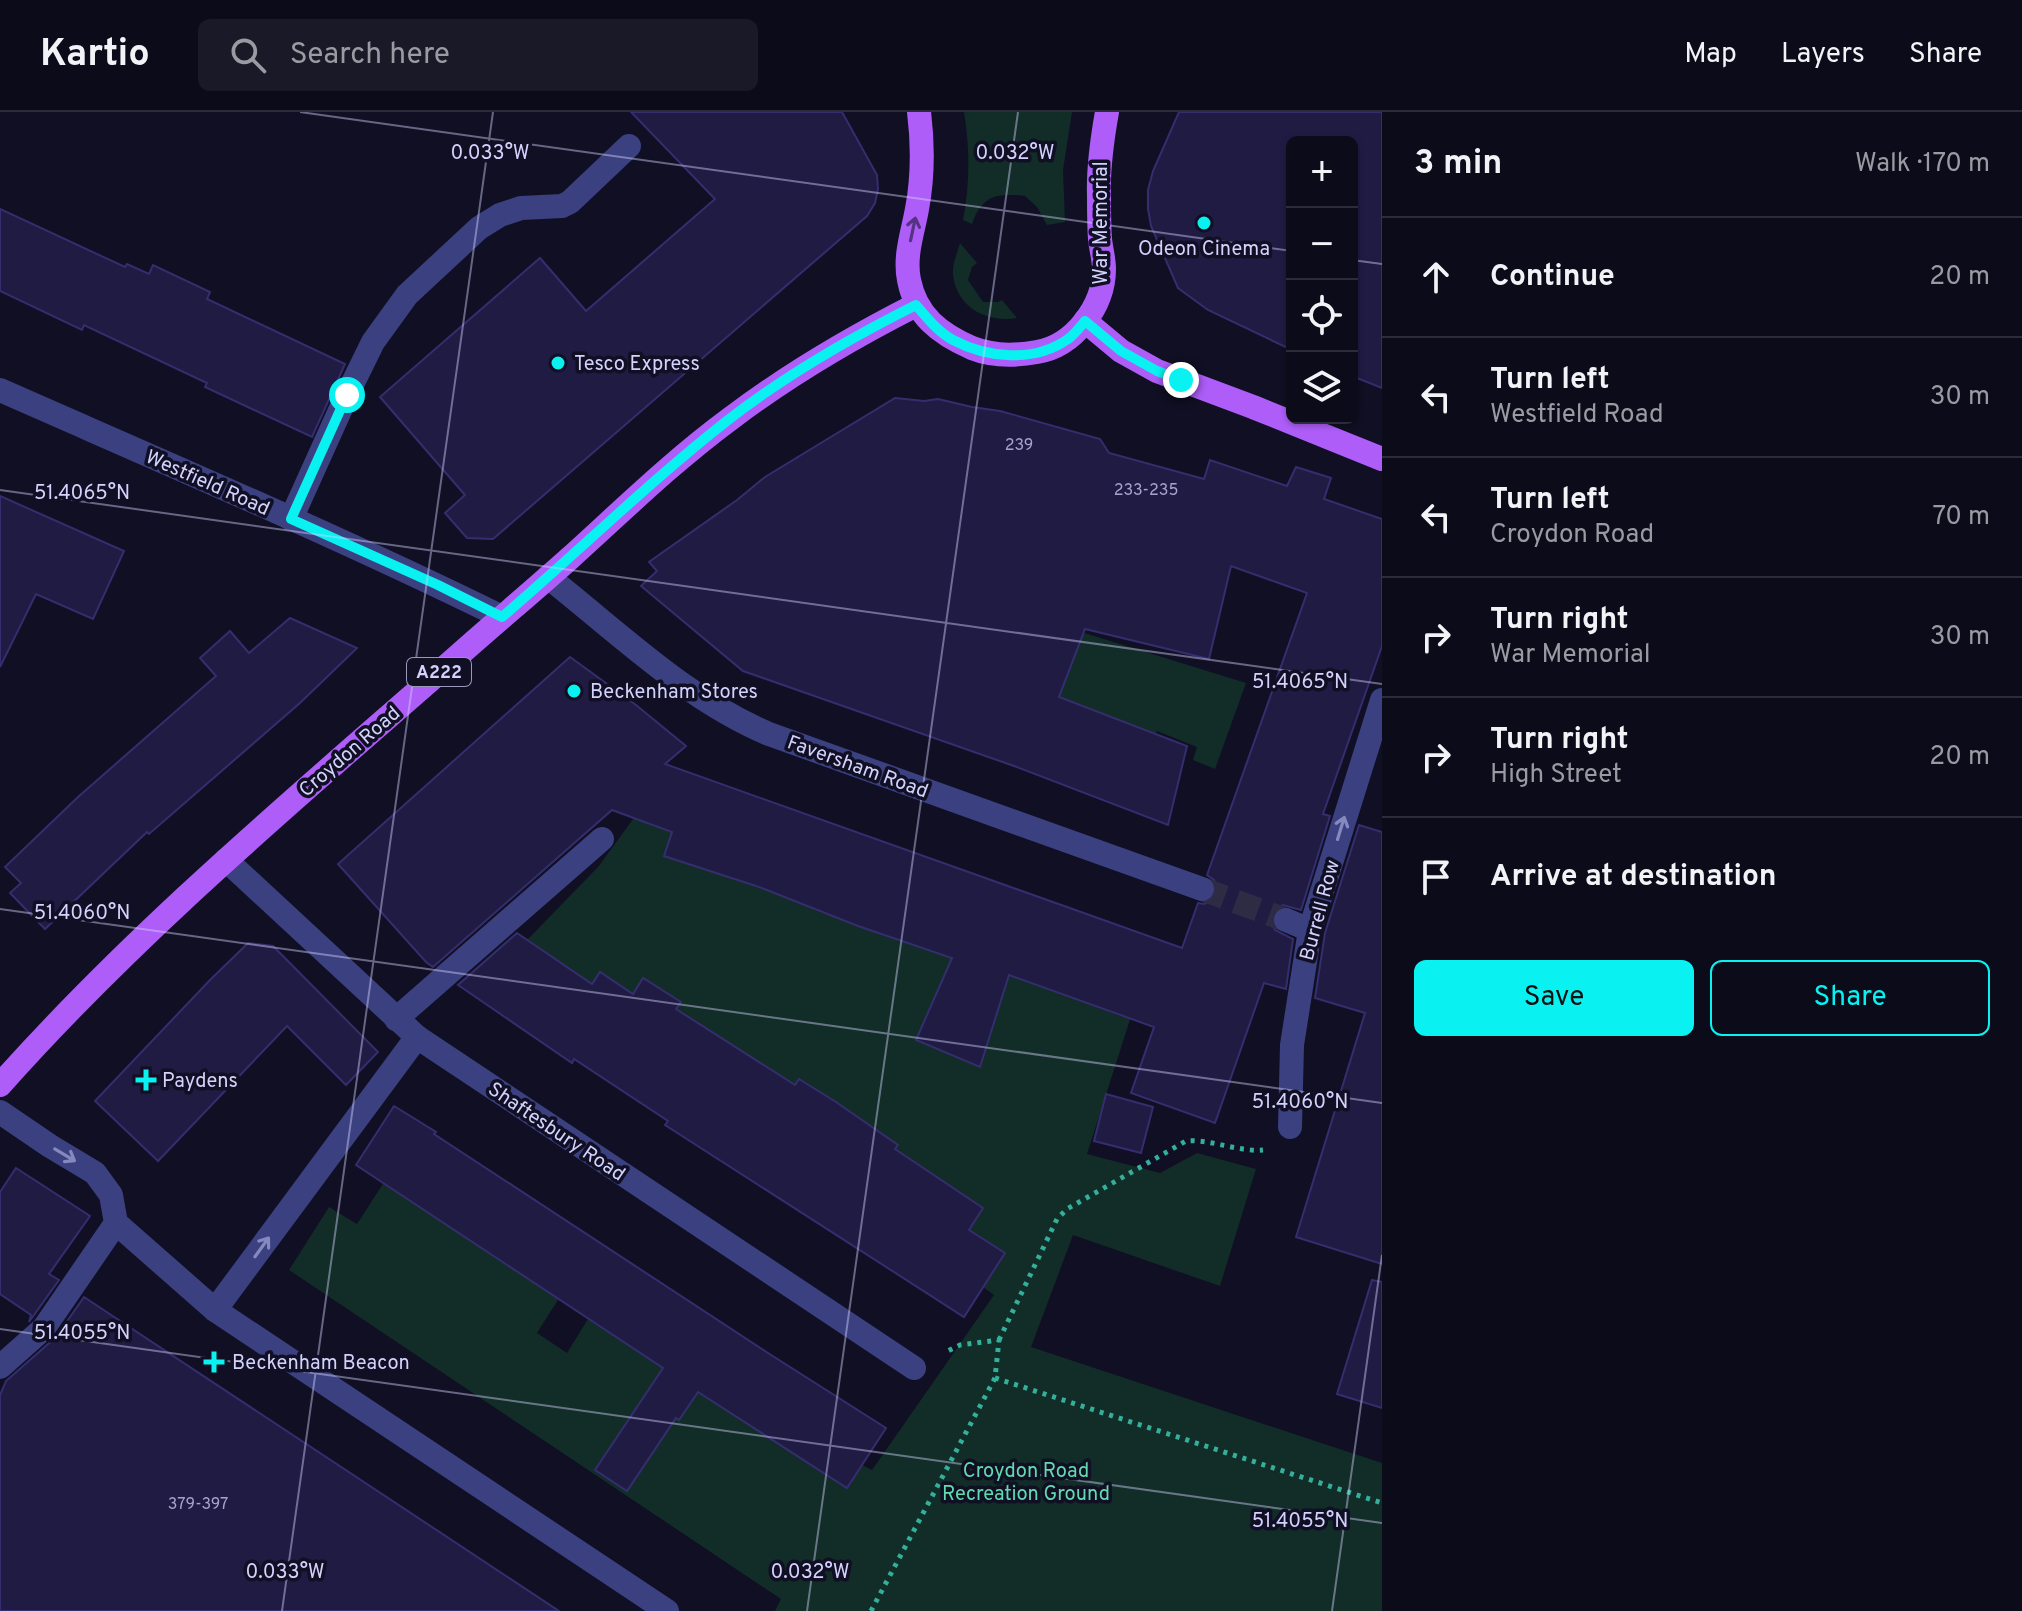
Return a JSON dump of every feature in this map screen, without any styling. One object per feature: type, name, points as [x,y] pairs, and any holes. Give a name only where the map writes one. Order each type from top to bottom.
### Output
[{"type":"main road","points":[[916,305],[908,278],[908,250],[922,167],[919,112]]},
{"type":"main road","name":"War Memorial","points":[[916,305],[951,339],[983,352],[1019,356],[1045,351],[1068,339],[1085,321],[1099,297],[1104,270],[1099,192],[1101,146],[1107,112]]},
{"type":"main road","name":"Croydon Road","points":[[0,1085],[101,976],[226,860],[659,477],[729,419],[843,343],[916,305]]},
{"type":"main road","points":[[1085,321],[1121,351],[1157,371],[1382,459]]},
{"type":"street","points":[[291,519],[373,342],[407,295],[479,228],[500,215],[521,208],[562,206],[570,202],[629,146]]},
{"type":"street","name":"Westfield Road","points":[[0,390],[438,585],[502,617]]},
{"type":"street","name":"Faversham Road","points":[[548,577],[683,685],[740,722],[1202,889]]},
{"type":"street","name":"Burrell Row","points":[[1290,1127],[1292,1045],[1310,930],[1382,700]]},
{"type":"street","points":[[396,1019],[602,839]]},
{"type":"street","name":"Shaftesbury Road","points":[[226,860],[417,1037],[914,1368]]},
{"type":"street","points":[[1286,920],[1310,930]]},
{"type":"street","points":[[215,1310],[417,1037]]},
{"type":"street","points":[[0,1112],[95,1173],[111,1195],[116,1223],[215,1310],[667,1611]]},
{"type":"street","points":[[0,1367],[44,1328],[116,1223]]},
{"type":"path","points":[[871,1611],[995,1378],[999,1340],[1057,1219],[1067,1209],[1186,1141],[1200,1140],[1252,1151],[1266,1149],[1281,1141],[1290,1127]]},
{"type":"path","points":[[914,1368],[960,1345],[999,1340]]},
{"type":"path","points":[[995,1378],[1382,1503]]},
{"type":"green space","points":[[964,112],[1072,112],[1063,170],[1065,222],[1047,225],[1037,207],[1025,196],[1015,195],[999,196],[986,202],[972,224],[963,220],[968,166]]},
{"type":"green space","points":[[960,243],[977,263],[972,267],[968,280],[983,302],[1002,300],[1017,318],[985,315],[975,311],[960,296],[953,271]]},
{"type":"green space","points":[[1065,627],[1246,683],[1215,769],[1193,760],[1197,747],[1157,731],[1151,744],[1055,708],[1067,677],[1051,670]]},
{"type":"green space","name":"Croydon Road Recreation Ground","points":[[672,766],[681,770],[672,832],[665,856],[708,871],[717,846],[736,880],[782,896],[822,885],[814,910],[857,925],[1015,954],[1106,987],[1098,1008],[1123,1017],[1138,975],[1144,976],[1087,1154],[1160,1173],[1197,1153],[1256,1169],[1220,1286],[1073,1235],[1031,1347],[1382,1463],[1382,1611],[775,1611],[781,1599],[289,1270],[329,1207],[357,1224],[388,1176],[573,1276],[537,1333],[567,1353],[588,1319],[663,1368],[645,1396],[678,1420],[698,1391],[847,1488],[862,1465],[872,1470],[994,1295],[983,1287],[1005,1253],[969,1230],[983,1207],[911,1160],[880,1173],[897,1145],[799,1079],[780,1108],[662,1030],[680,1001],[643,978],[604,1039],[623,987],[600,972],[592,984],[527,940],[598,867]]},
{"type":"building","points":[[631,112],[842,112],[877,175],[875,203],[867,216],[493,539],[467,538],[445,513],[465,495],[380,397],[540,258],[586,311],[715,199]]},
{"type":"building","points":[[1179,112],[1382,112],[1382,388],[1358,378],[1358,136],[1286,136],[1286,347],[1208,310],[1178,288],[1151,226],[1148,190]]},
{"type":"building","points":[[0,209],[125,267],[127,264],[149,274],[153,265],[210,292],[207,299],[345,364],[312,437],[84,325],[82,330],[0,291]]},
{"type":"building","points":[[895,398],[938,399],[1000,411],[1100,439],[1109,453],[1204,479],[1210,460],[1287,486],[1296,467],[1331,478],[1324,499],[1382,519],[1382,646],[1323,814],[1330,816],[1301,910],[1283,905],[1272,915],[1271,923],[1275,930],[1293,939],[1286,989],[1264,983],[1215,1123],[1131,1093],[1154,1027],[1009,975],[980,1067],[916,1040],[952,958],[858,926],[759,887],[664,856],[672,832],[612,810],[433,967],[338,864],[570,657],[686,746],[665,764],[1182,948],[1198,903],[1211,901],[1216,893],[1214,880],[1207,875],[1307,593],[1231,566],[1209,659],[1085,629],[1059,697],[1187,746],[1168,825],[1014,766],[743,671],[641,586],[657,571],[649,562],[765,477]]},
{"type":"building","points":[[0,496],[124,551],[93,619],[36,594],[0,667]]},
{"type":"building","points":[[290,618],[357,648],[300,703],[149,834],[147,832],[45,929],[10,893],[21,883],[5,867],[78,797],[216,676],[200,658],[230,631],[249,653]]},
{"type":"building","points":[[1359,825],[1382,832],[1382,1264],[1296,1237],[1365,1013],[1315,998],[1325,933]]},
{"type":"building","points":[[517,933],[592,984],[600,972],[633,994],[643,978],[681,1002],[676,1009],[795,1085],[799,1079],[836,1102],[898,1145],[895,1149],[983,1208],[969,1230],[1005,1253],[964,1317],[665,1125],[668,1121],[574,1059],[572,1063],[458,985]]},
{"type":"building","points":[[248,943],[273,946],[378,1052],[346,1085],[287,1026],[158,1161],[95,1101]]},
{"type":"building","points":[[1106,1094],[1153,1107],[1141,1153],[1094,1141]]},
{"type":"building","points":[[394,1106],[886,1428],[847,1488],[698,1392],[679,1420],[676,1418],[627,1491],[595,1470],[663,1368],[356,1165]]},
{"type":"building","points":[[16,1168],[90,1216],[49,1274],[59,1280],[29,1322],[31,1315],[0,1294],[0,1192]]},
{"type":"building","points":[[1372,1280],[1382,1282],[1382,1408],[1337,1394]]},
{"type":"building","name":"Beckenham Beacon","points":[[84,1297],[559,1611],[0,1611],[0,1395],[6,1381],[56,1337]]},
{"type":"tunnel","points":[[1202,889],[1286,920]]},
{"type":"place","name":"Odeon Cinema","points":[[1204,223]]},
{"type":"place","name":"Tesco Express","points":[[558,363]]},
{"type":"place","name":"Beckenham Stores","points":[[574,691]]},
{"type":"place","name":"Paydens","points":[[146,1080]]},
{"type":"place","name":"Beckenham Beacon","points":[[214,1362]]},
{"type":"route","points":[[347,395],[291,519],[502,617],[729,419],[843,343],[916,305],[951,339],[983,352],[1019,356],[1045,351],[1068,339],[1085,321],[1121,351],[1181,380]]}]
